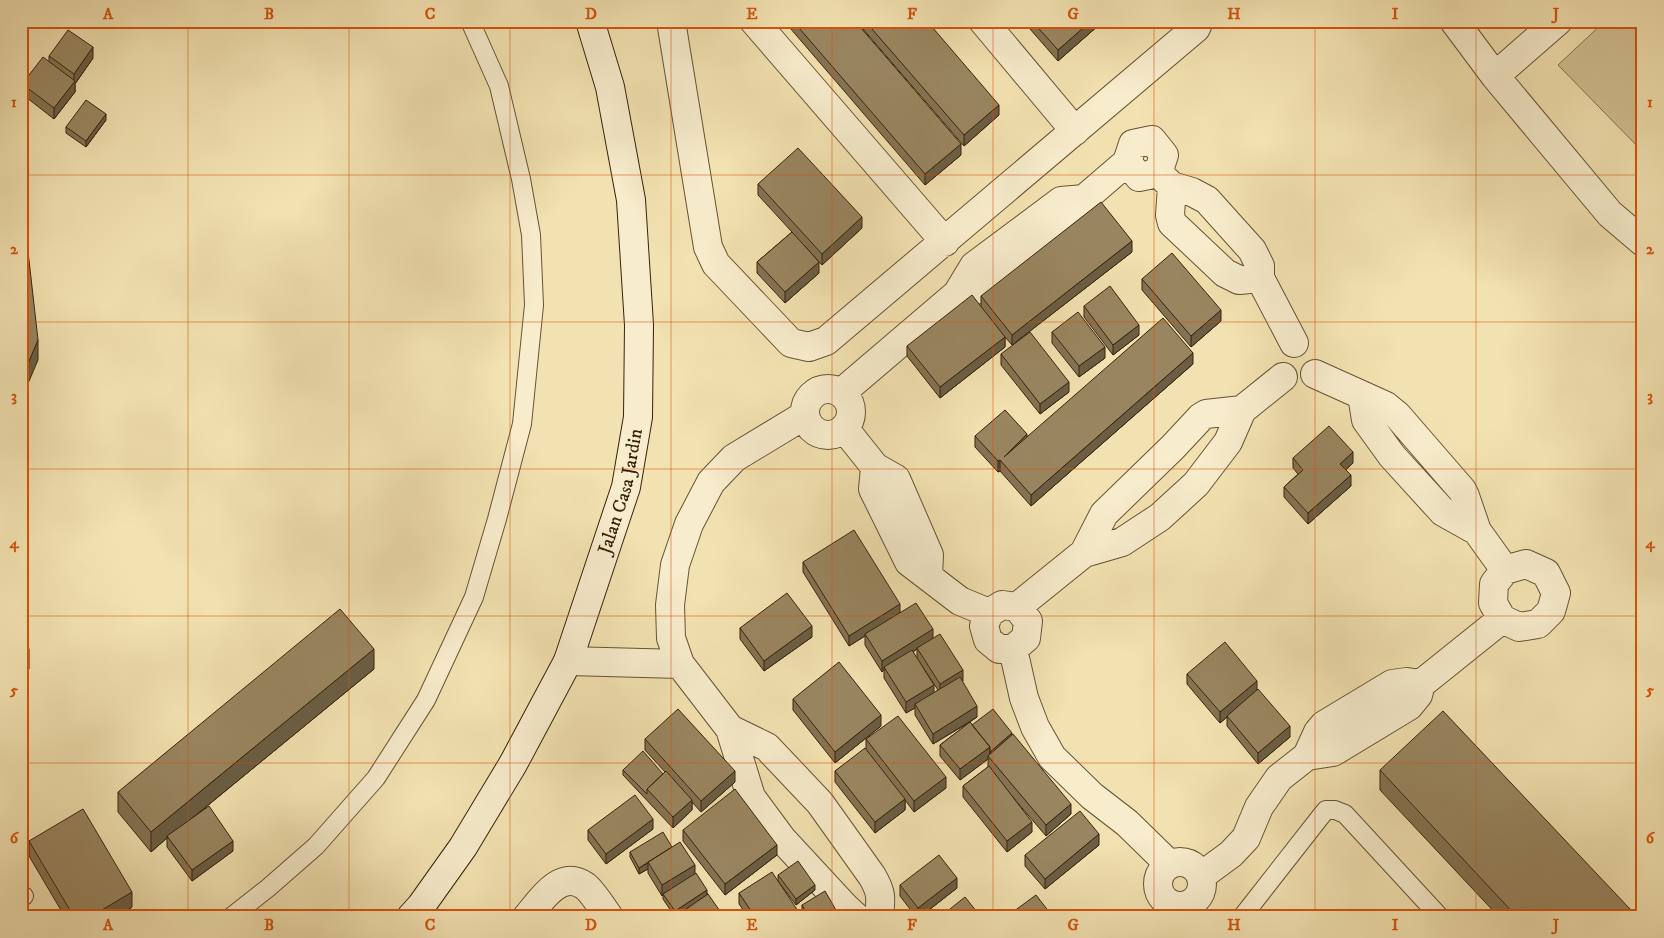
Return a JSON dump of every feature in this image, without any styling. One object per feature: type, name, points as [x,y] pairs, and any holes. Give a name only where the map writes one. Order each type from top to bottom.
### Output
[{"type":"street","name":"Jalan Casa Jardin","points":[[411,917],[422,906],[463,847],[513,764],[568,661],[626,487],[638,416],[639,326],[631,200],[610,87],[590,21]]},
{"type":"street","points":[[670,21],[708,247],[716,264],[790,343],[809,347],[826,341],[945,242],[1196,28],[1199,21]]},
{"type":"street","points":[[754,21],[945,242]]},
{"type":"street","points":[[982,21],[1075,130]]},
{"type":"street","points":[[1454,21],[1495,76],[1610,214],[1643,242]]},
{"type":"street","points":[[1495,76],[1558,21]]},
{"type":"street","points":[[841,393],[957,294],[988,288],[1075,222],[1084,199],[1127,162],[1133,144],[1152,140],[1164,155],[1165,180],[1172,223],[1225,274],[1240,280],[1260,278]]},
{"type":"street","points":[[1165,180],[1207,200],[1252,250],[1260,266],[1260,278],[1294,343]]},
{"type":"street","points":[[1294,343],[1310,346],[1318,359],[1315,374],[1300,383],[1283,377],[1277,364],[1281,350],[1294,343]]},
{"type":"street","points":[[1315,374],[1362,395],[1366,420],[1392,456],[1439,508],[1477,530],[1505,570]]},
{"type":"street","points":[[1017,607],[1084,553],[1122,542],[1160,517],[1196,484],[1228,442],[1242,410],[1283,377]]},
{"type":"street","points":[[824,389],[834,389],[841,393],[848,400],[851,410],[850,420],[844,428],[837,433],[829,435],[814,429],[808,423],[805,415],[805,406],[810,398],[816,392],[824,389]]},
{"type":"street","points":[[1084,553],[1104,514],[1201,417],[1206,414],[1242,410]]},
{"type":"street","points":[[805,415],[734,458],[711,482],[689,524],[675,565],[670,605],[671,638],[680,664],[730,729],[751,796],[782,839],[856,917]]},
{"type":"street","points":[[844,428],[875,466],[873,489],[909,562],[960,601],[989,613]]},
{"type":"street","points":[[1526,564],[1546,573],[1556,592],[1551,611],[1538,624],[1519,627],[1502,619],[1493,602],[1494,584],[1505,570],[1526,564]]},
{"type":"street","points":[[1002,605],[1017,607],[1028,621],[1026,638],[1013,649],[999,649],[988,640],[984,626],[989,613],[1002,605]]},
{"type":"street","points":[[1201,876],[1231,854],[1246,838],[1259,807],[1279,778],[1307,756],[1333,752],[1409,706],[1418,695],[1421,684],[1502,619]]},
{"type":"street","points":[[1013,649],[1024,698],[1035,727],[1052,757],[1092,796],[1127,823],[1169,864]]},
{"type":"street","points":[[568,661],[680,664]]},
{"type":"street","points":[[730,729],[767,747],[820,803],[875,880],[881,894],[879,917]]},
{"type":"street","points":[[1182,861],[1194,866],[1201,876],[1202,890],[1194,901],[1167,910],[1158,890],[1159,875],[1169,864],[1182,861]]},
{"type":"street","points":[[527,917],[550,889],[564,881],[586,886],[609,917]]},
{"type":"lane","points":[[231,917],[316,846],[376,778],[426,700],[474,597],[497,519],[522,424],[534,305],[531,235],[521,179],[499,86],[470,21]]},
{"type":"lane","points":[[1242,917],[1326,810],[1335,810],[1345,814],[1440,917]]},
{"type":"shaded area","points":[[1605,21],[1643,21],[1643,152],[1558,65]]},
{"type":"building","points":[[793,21],[855,21],[961,144],[925,174]]},
{"type":"building","points":[[865,21],[927,21],[999,105],[964,135]]},
{"type":"building","points":[[1032,21],[1091,21],[1058,50]]},
{"type":"building","points":[[68,30],[93,47],[74,74],[49,56]]},
{"type":"building","points":[[43,57],[75,81],[54,108],[22,84]]},
{"type":"building","points":[[86,100],[106,114],[86,141],[66,127]]},
{"type":"building","points":[[798,148],[862,217],[822,254],[758,184]]},
{"type":"building","points":[[21,196],[38,340],[21,380]]},
{"type":"building","points":[[1101,202],[1132,241],[1012,335],[981,296]]},
{"type":"building","points":[[792,232],[819,262],[785,292],[757,262]]},
{"type":"building","points":[[1172,253],[1221,310],[1191,336],[1142,279]]},
{"type":"building","points":[[1110,286],[1139,325],[1113,345],[1084,306]]},
{"type":"building","points":[[972,295],[1005,337],[940,387],[907,346]]},
{"type":"building","points":[[1078,312],[1105,347],[1079,366],[1052,332]]},
{"type":"building","points":[[1163,318],[1193,353],[1031,495],[1000,460],[998,461],[975,436],[1005,410],[1027,434],[1004,457]]},
{"type":"building","points":[[1030,332],[1069,382],[1040,404],[1001,354]]},
{"type":"building","points":[[1329,426],[1353,452],[1340,464],[1351,475],[1308,513],[1284,487],[1303,470],[1293,458]]},
{"type":"building","points":[[854,530],[900,604],[849,636],[803,562]]},
{"type":"building","points":[[787,593],[812,626],[764,661],[740,628]]},
{"type":"building","points":[[916,603],[933,629],[882,661],[865,634]]},
{"type":"building","points":[[340,609],[374,649],[151,832],[118,792]]},
{"type":"building","points":[[940,634],[963,670],[940,684],[917,648]]},
{"type":"building","points":[[21,638],[29,649],[21,656]]},
{"type":"building","points":[[1225,642],[1257,681],[1220,712],[1187,674]]},
{"type":"building","points":[[912,650],[934,685],[906,702],[884,667]]},
{"type":"building","points":[[839,662],[881,715],[835,752],[793,699]]},
{"type":"building","points":[[960,677],[977,706],[933,734],[915,704]]},
{"type":"building","points":[[1258,689],[1290,726],[1258,753],[1227,716]]},
{"type":"building","points":[[678,709],[735,771],[701,801],[645,739]]},
{"type":"building","points":[[993,709],[1012,733],[990,752],[990,747],[972,725]]},
{"type":"building","points":[[1443,711],[1630,909],[1635,917],[1517,917],[1380,770]]},
{"type":"building","points":[[898,716],[946,777],[914,801],[866,739]]},
{"type":"building","points":[[970,722],[990,747],[960,769],[940,745]]},
{"type":"building","points":[[1013,734],[1071,804],[1046,825],[988,756]]},
{"type":"building","points":[[865,748],[905,799],[875,822],[835,771]]},
{"type":"building","points":[[643,751],[663,774],[647,789],[647,794],[623,770]]},
{"type":"building","points":[[989,766],[1032,822],[1007,841],[963,786]]},
{"type":"building","points":[[666,771],[692,800],[673,817],[647,789]]},
{"type":"building","points":[[735,789],[777,845],[725,884],[683,830]]},
{"type":"building","points":[[635,795],[653,819],[606,854],[588,830]]},
{"type":"building","points":[[209,806],[233,841],[192,870],[167,836]]},
{"type":"building","points":[[83,809],[132,892],[90,917],[74,917],[29,841]]},
{"type":"building","points":[[1080,811],[1099,834],[1045,879],[1025,855]]},
{"type":"building","points":[[663,832],[672,847],[639,868],[630,852]]},
{"type":"building","points":[[680,842],[695,865],[662,885],[648,862]]},
{"type":"building","points":[[939,855],[957,878],[918,908],[900,885]]},
{"type":"building","points":[[798,861],[815,885],[796,899],[778,875]]},
{"type":"building","points":[[772,872],[802,917],[755,917],[739,893]]},
{"type":"building","points":[[696,873],[707,890],[675,911],[663,894]]},
{"type":"building","points":[[825,891],[840,917],[809,917],[802,905]]},
{"type":"building","points":[[708,894],[722,914],[717,917],[676,916]]},
{"type":"building","points":[[1036,895],[1053,917],[1006,917]]},
{"type":"building","points":[[965,897],[981,917],[940,917]]}]
